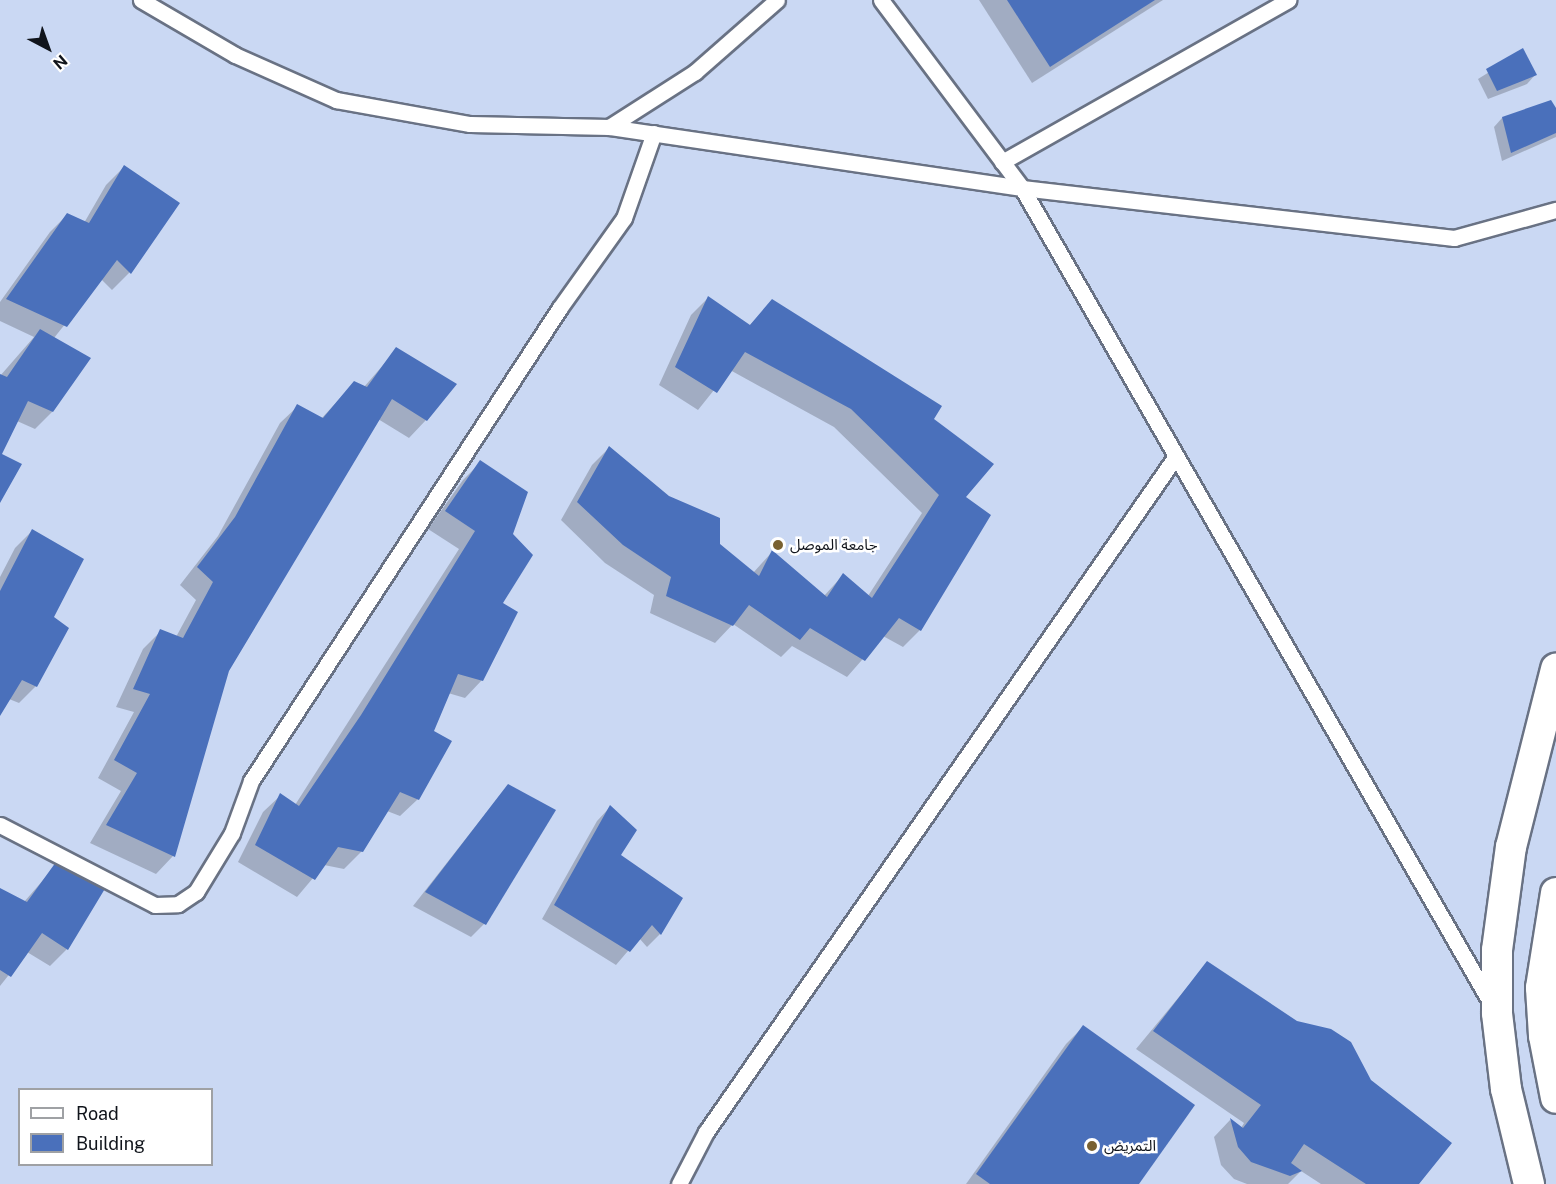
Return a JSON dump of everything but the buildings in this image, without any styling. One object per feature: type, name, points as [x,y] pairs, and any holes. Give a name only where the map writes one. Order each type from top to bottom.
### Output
[{"type":"street","points":[[1529,1184],[1506,1089],[1497,1013],[1502,897],[1556,669]]},
{"type":"street","points":[[1556,893],[1541,988],[1544,1036],[1556,1098]]},
{"type":"lane","points":[[141,0],[235,55],[336,100],[470,124],[609,127],[1022,188],[1454,238],[1556,210]]},
{"type":"lane","points":[[609,127],[695,72],[777,0]]},
{"type":"lane","points":[[881,0],[1022,188],[1497,1013]]},
{"type":"lane","points":[[1002,162],[1288,0]]},
{"type":"lane","points":[[0,825],[155,905],[178,904],[196,892],[232,833],[251,781],[559,309],[624,218],[654,134]]},
{"type":"lane","points":[[679,1184],[713,1123],[1176,456]]},
{"type":"shaded area","name":"جامعة الموصل","points":[[0,0],[1556,0],[1556,1184],[0,1184]]},
{"type":"place","name":"جامعة الموصل","points":[[778,545]]},
{"type":"place","name":"التمريض","points":[[1092,1146]]}]
